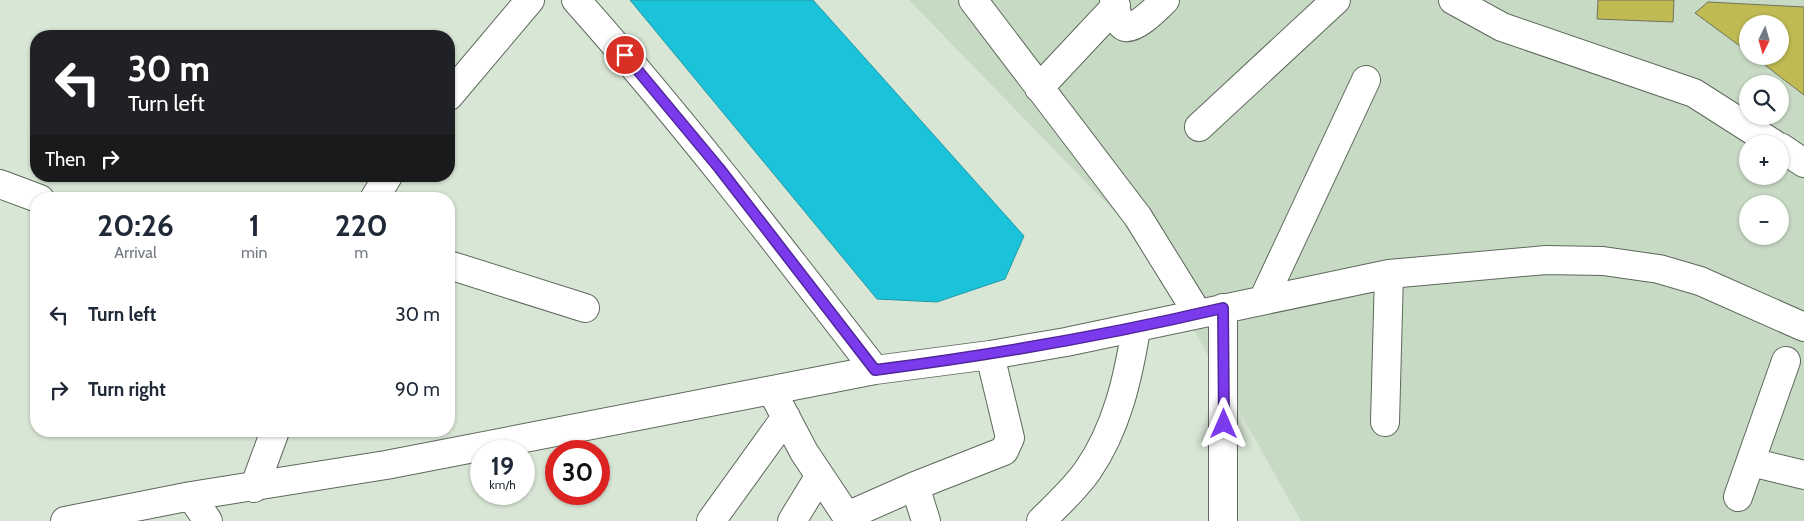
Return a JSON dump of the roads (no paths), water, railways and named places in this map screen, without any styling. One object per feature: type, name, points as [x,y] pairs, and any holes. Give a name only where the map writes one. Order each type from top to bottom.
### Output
[{"type":"street","points":[[455,89],[530,0]]},
{"type":"street","points":[[576,0],[688,129],[875,370]]},
{"type":"street","points":[[1039,88],[1115,3],[1123,26],[1132,27],[1165,0]]},
{"type":"street","points":[[1199,128],[1336,0]]},
{"type":"street","points":[[1453,0],[1502,27],[1694,93],[1760,135]]},
{"type":"street","points":[[980,3],[1039,88],[1211,311],[1224,521]]},
{"type":"street","points":[[1263,300],[1366,80]]},
{"type":"street","points":[[1789,154],[1804,163]]},
{"type":"street","points":[[0,184],[30,195]]},
{"type":"street","points":[[65,521],[191,496],[254,488],[386,465],[875,370],[990,355],[1136,328],[1389,274],[1546,260],[1604,261],[1659,270],[1700,281],[1804,327]]},
{"type":"street","points":[[455,267],[585,308]]},
{"type":"street","points":[[1385,422],[1389,274]]},
{"type":"street","points":[[1041,521],[1087,471],[1104,442],[1129,376],[1136,328]]},
{"type":"street","points":[[772,391],[818,477],[848,519],[915,486],[1004,451],[1010,438],[990,355]]},
{"type":"street","points":[[1738,497],[1786,362]]},
{"type":"street","points":[[711,521],[786,417]]},
{"type":"street","points":[[254,488],[273,437]]},
{"type":"street","points":[[1751,462],[1804,475]]},
{"type":"street","points":[[792,521],[818,477]]},
{"type":"street","points":[[915,486],[926,521]]},
{"type":"street","points":[[191,496],[208,521]]},
{"type":"water","points":[[630,0],[813,0],[1024,236],[1005,279],[937,302],[877,299]]}]
